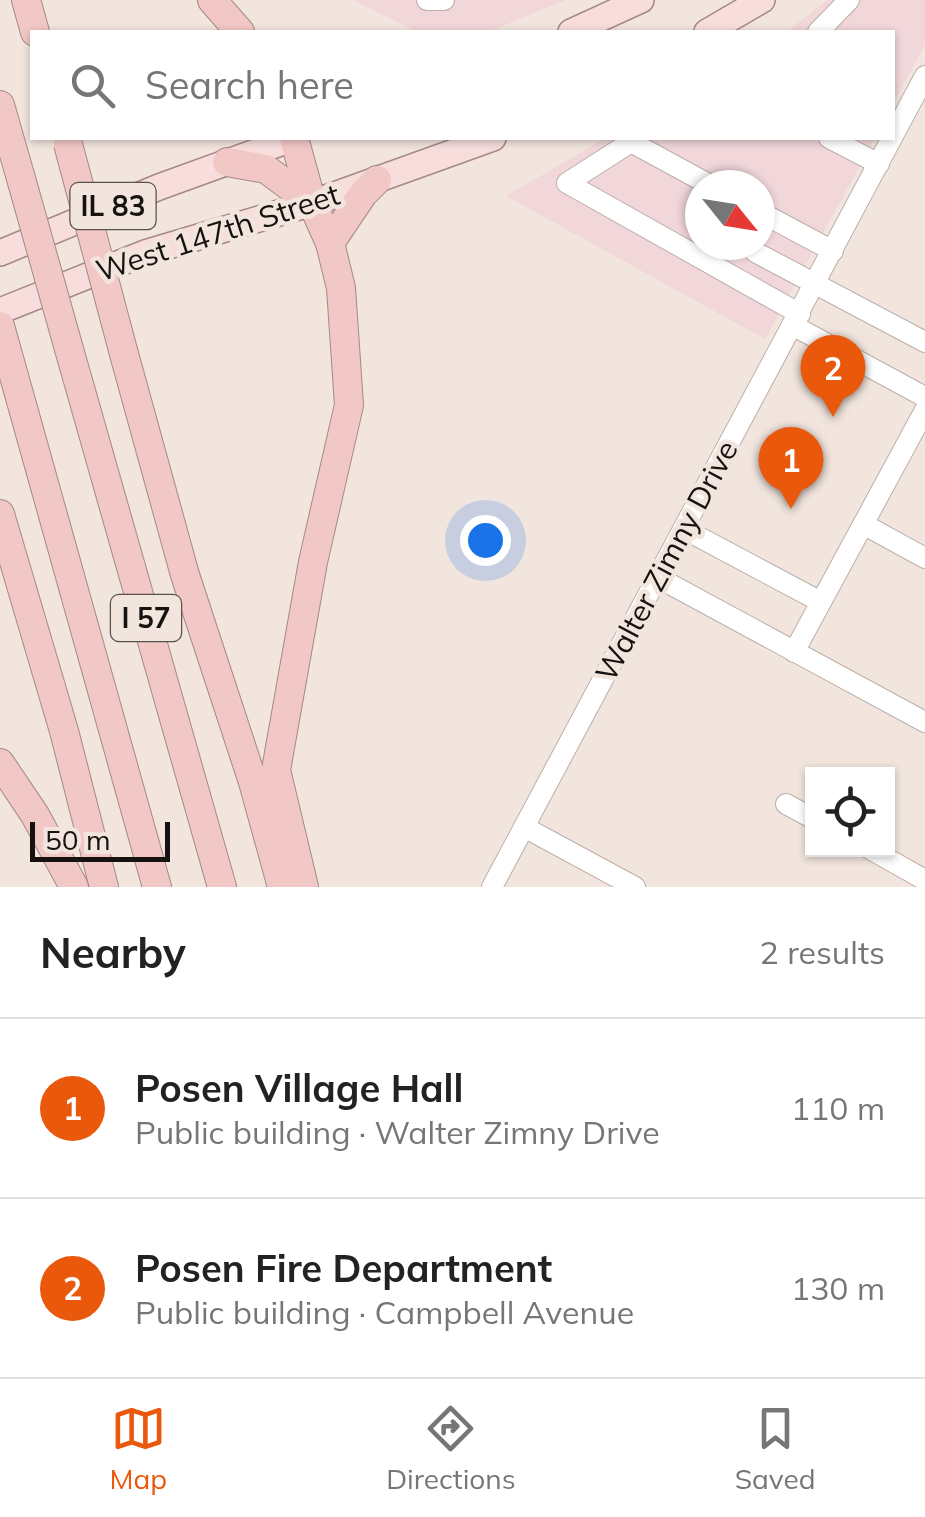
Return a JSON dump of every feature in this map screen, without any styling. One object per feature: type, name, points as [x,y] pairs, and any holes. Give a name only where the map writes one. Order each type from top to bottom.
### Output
[{"type":"highway","points":[[26,0],[34,30]]},
{"type":"highway","points":[[212,0],[238,30]]},
{"type":"highway","name":"I 57","points":[[0,105],[222,887]]},
{"type":"highway","points":[[295,140],[341,288],[349,405],[313,562],[276,770],[304,887]]},
{"type":"highway","points":[[67,141],[185,575],[253,782],[282,887]]},
{"type":"highway","points":[[226,162],[266,169],[312,204]]},
{"type":"highway","points":[[330,243],[377,180]]},
{"type":"highway","name":"I 57","points":[[0,326],[157,887]]},
{"type":"highway","points":[[0,514],[64,731],[104,887]]},
{"type":"highway","points":[[0,762],[43,828],[74,887]]},
{"type":"main road","points":[[575,30],[642,0]]},
{"type":"main road","points":[[711,30],[762,0]]},
{"type":"main road","name":"West 147th Street","points":[[0,252],[288,140]]},
{"type":"main road","name":"West 147th Street","points":[[0,311],[145,254],[312,204],[487,140]]},
{"type":"street","points":[[427,0],[444,0]]},
{"type":"street","points":[[820,30],[849,0]]},
{"type":"street","name":"Walter Zimny Drive","points":[[895,133],[925,76]]},
{"type":"street","points":[[833,140],[879,164]]},
{"type":"street","name":"Walter Zimny Drive","points":[[492,887],[892,140]]},
{"type":"street","points":[[685,171],[631,142],[567,183],[685,253]]},
{"type":"street","points":[[775,220],[833,251]]},
{"type":"street","points":[[696,260],[925,397]]},
{"type":"street","points":[[770,260],[925,342]]},
{"type":"street","points":[[794,652],[925,410]]},
{"type":"street","points":[[863,524],[925,558]]},
{"type":"street","points":[[684,529],[821,602]]},
{"type":"street","points":[[657,577],[925,722]]},
{"type":"street","points":[[786,804],[805,814]]},
{"type":"street","points":[[524,827],[635,887]]},
{"type":"street","points":[[883,857],[925,880]]},
{"type":"shaded area","points":[[353,0],[565,0],[493,30],[414,30]]},
{"type":"shaded area","points":[[827,0],[925,0],[925,45],[895,100],[895,30],[790,30]]},
{"type":"shaded area","points":[[603,140],[874,140],[765,339],[506,196]]},
{"type":"place","name":"Posen Fire Department","points":[[833,417]]},
{"type":"place","name":"Posen Village Hall","points":[[791,509]]}]
